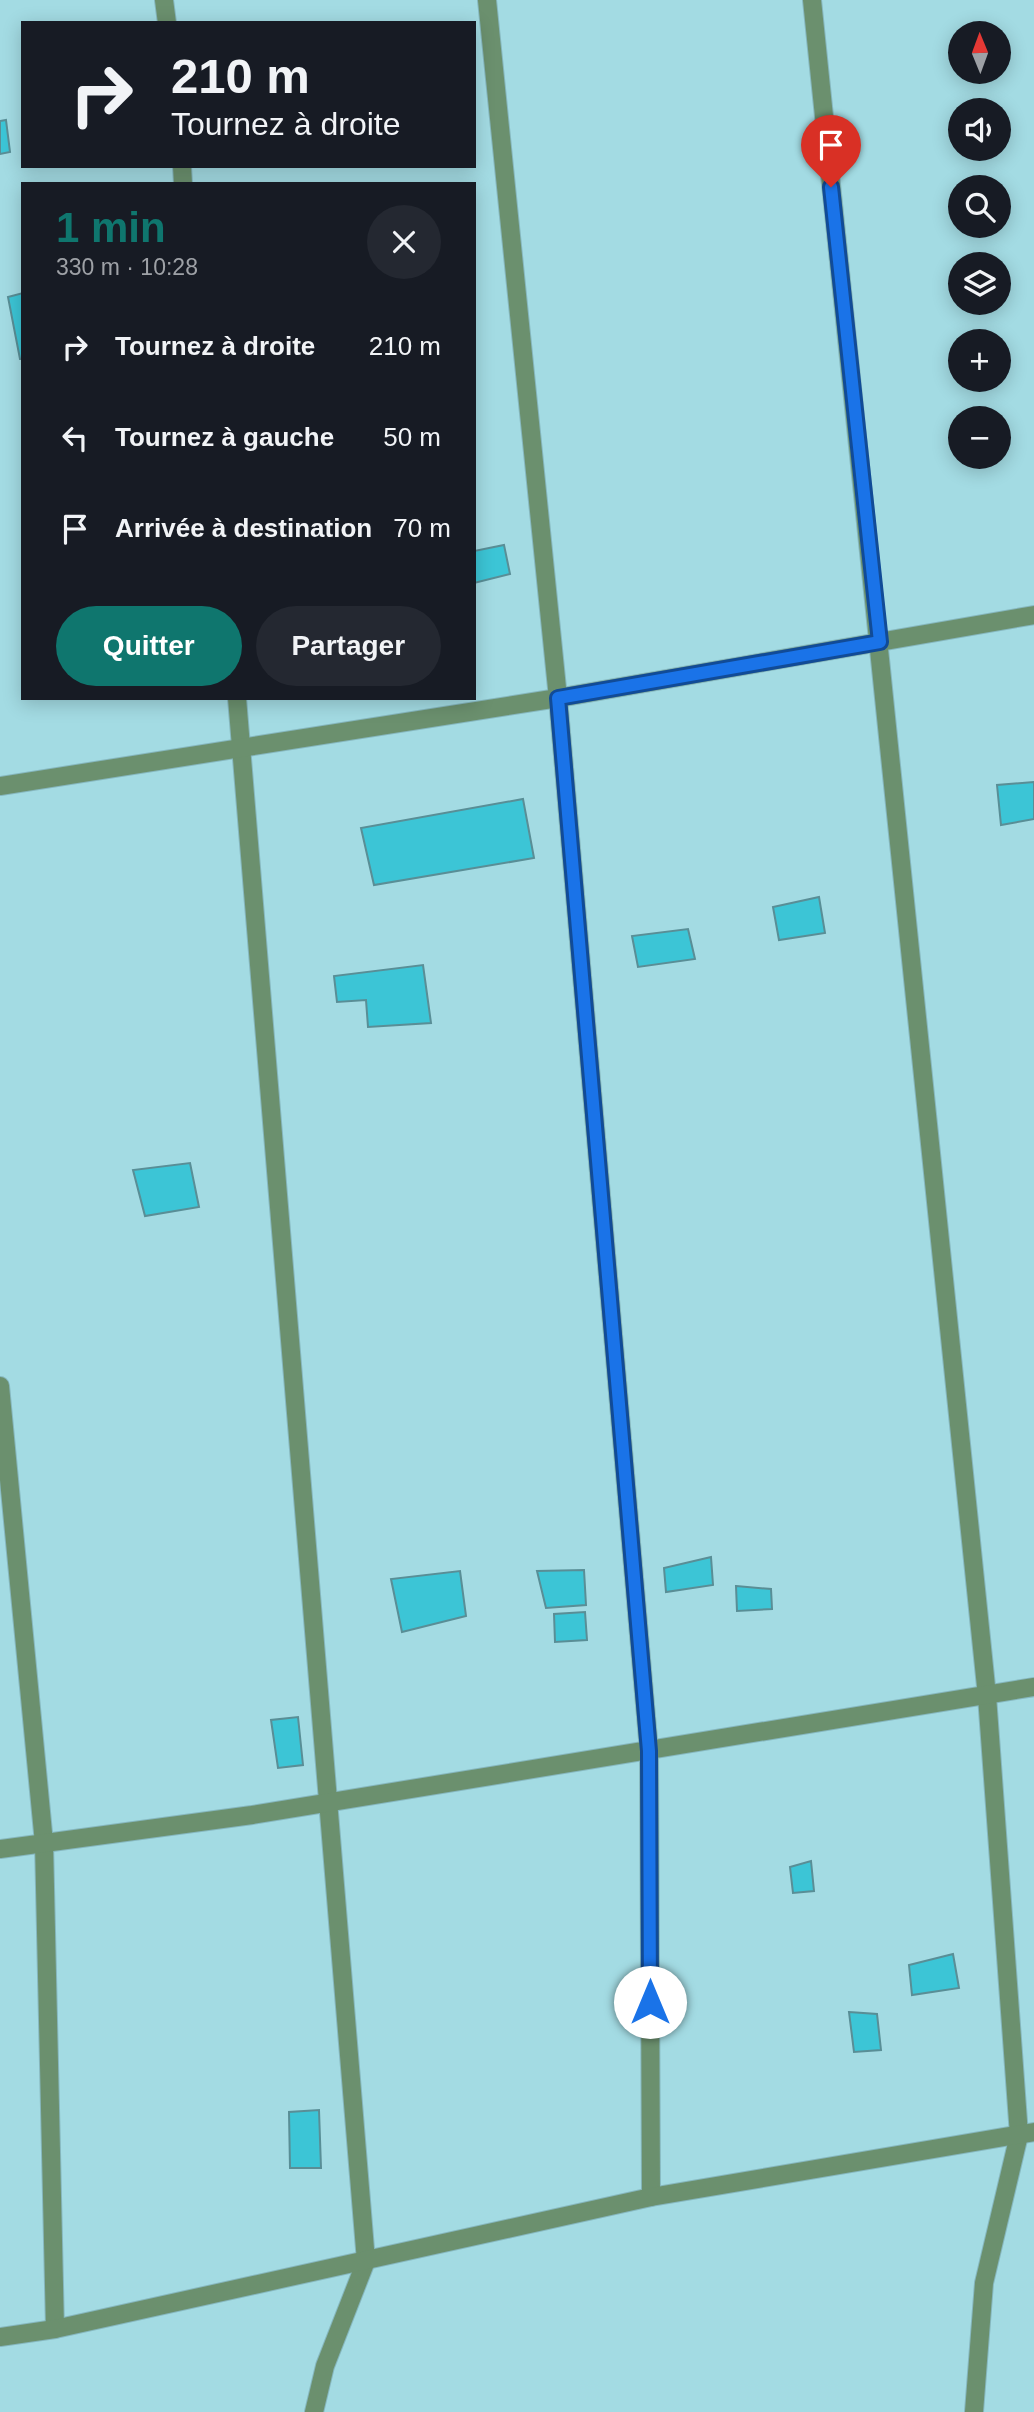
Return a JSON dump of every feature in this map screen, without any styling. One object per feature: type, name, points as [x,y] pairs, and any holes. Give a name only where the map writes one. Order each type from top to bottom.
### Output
[{"type":"street","points":[[164,0],[167,21]]},
{"type":"street","points":[[486,0],[558,698],[649,1751],[652,2197]]},
{"type":"street","points":[[811,0],[880,642],[987,1696],[1026,2133],[984,2283],[974,2412]]},
{"type":"street","points":[[0,786],[558,698],[1034,615]]},
{"type":"street","points":[[237,700],[366,2261],[326,2366],[314,2412]]},
{"type":"street","points":[[0,1386],[44,1843],[55,2329]]},
{"type":"street","points":[[0,1849],[330,1802],[1034,1687]]},
{"type":"street","points":[[0,2337],[55,2329],[652,2197],[1026,2133]]},
{"type":"building","points":[[6,120],[10,152],[0,154],[0,121]]},
{"type":"building","points":[[21,294],[21,359],[20,359],[8,297]]},
{"type":"building","points":[[504,545],[510,574],[476,582],[476,551]]},
{"type":"building","points":[[1034,782],[1034,819],[1001,825],[997,785]]},
{"type":"building","points":[[523,799],[534,858],[374,885],[361,828]]},
{"type":"building","points":[[819,897],[825,933],[779,940],[773,907]]},
{"type":"building","points":[[688,929],[695,959],[638,967],[632,936]]},
{"type":"building","points":[[423,965],[431,1023],[368,1027],[366,1000],[337,1002],[334,976]]},
{"type":"building","points":[[190,1163],[199,1207],[145,1216],[133,1170]]},
{"type":"building","points":[[711,1557],[713,1585],[666,1592],[664,1568]]},
{"type":"building","points":[[584,1570],[586,1605],[546,1608],[537,1571]]},
{"type":"building","points":[[460,1571],[466,1616],[402,1632],[391,1579]]},
{"type":"building","points":[[736,1586],[771,1589],[772,1609],[737,1611]]},
{"type":"building","points":[[585,1612],[587,1640],[555,1642],[554,1614]]},
{"type":"building","points":[[298,1717],[303,1765],[278,1768],[271,1720]]},
{"type":"building","points":[[811,1861],[814,1891],[793,1893],[790,1867]]},
{"type":"building","points":[[953,1954],[959,1988],[912,1995],[909,1965]]},
{"type":"building","points":[[849,2012],[877,2014],[881,2050],[854,2052]]},
{"type":"building","points":[[319,2110],[321,2168],[290,2168],[289,2112]]},
{"type":"route","points":[[650,2002],[649,1751],[558,698],[880,642],[831,187]]}]
